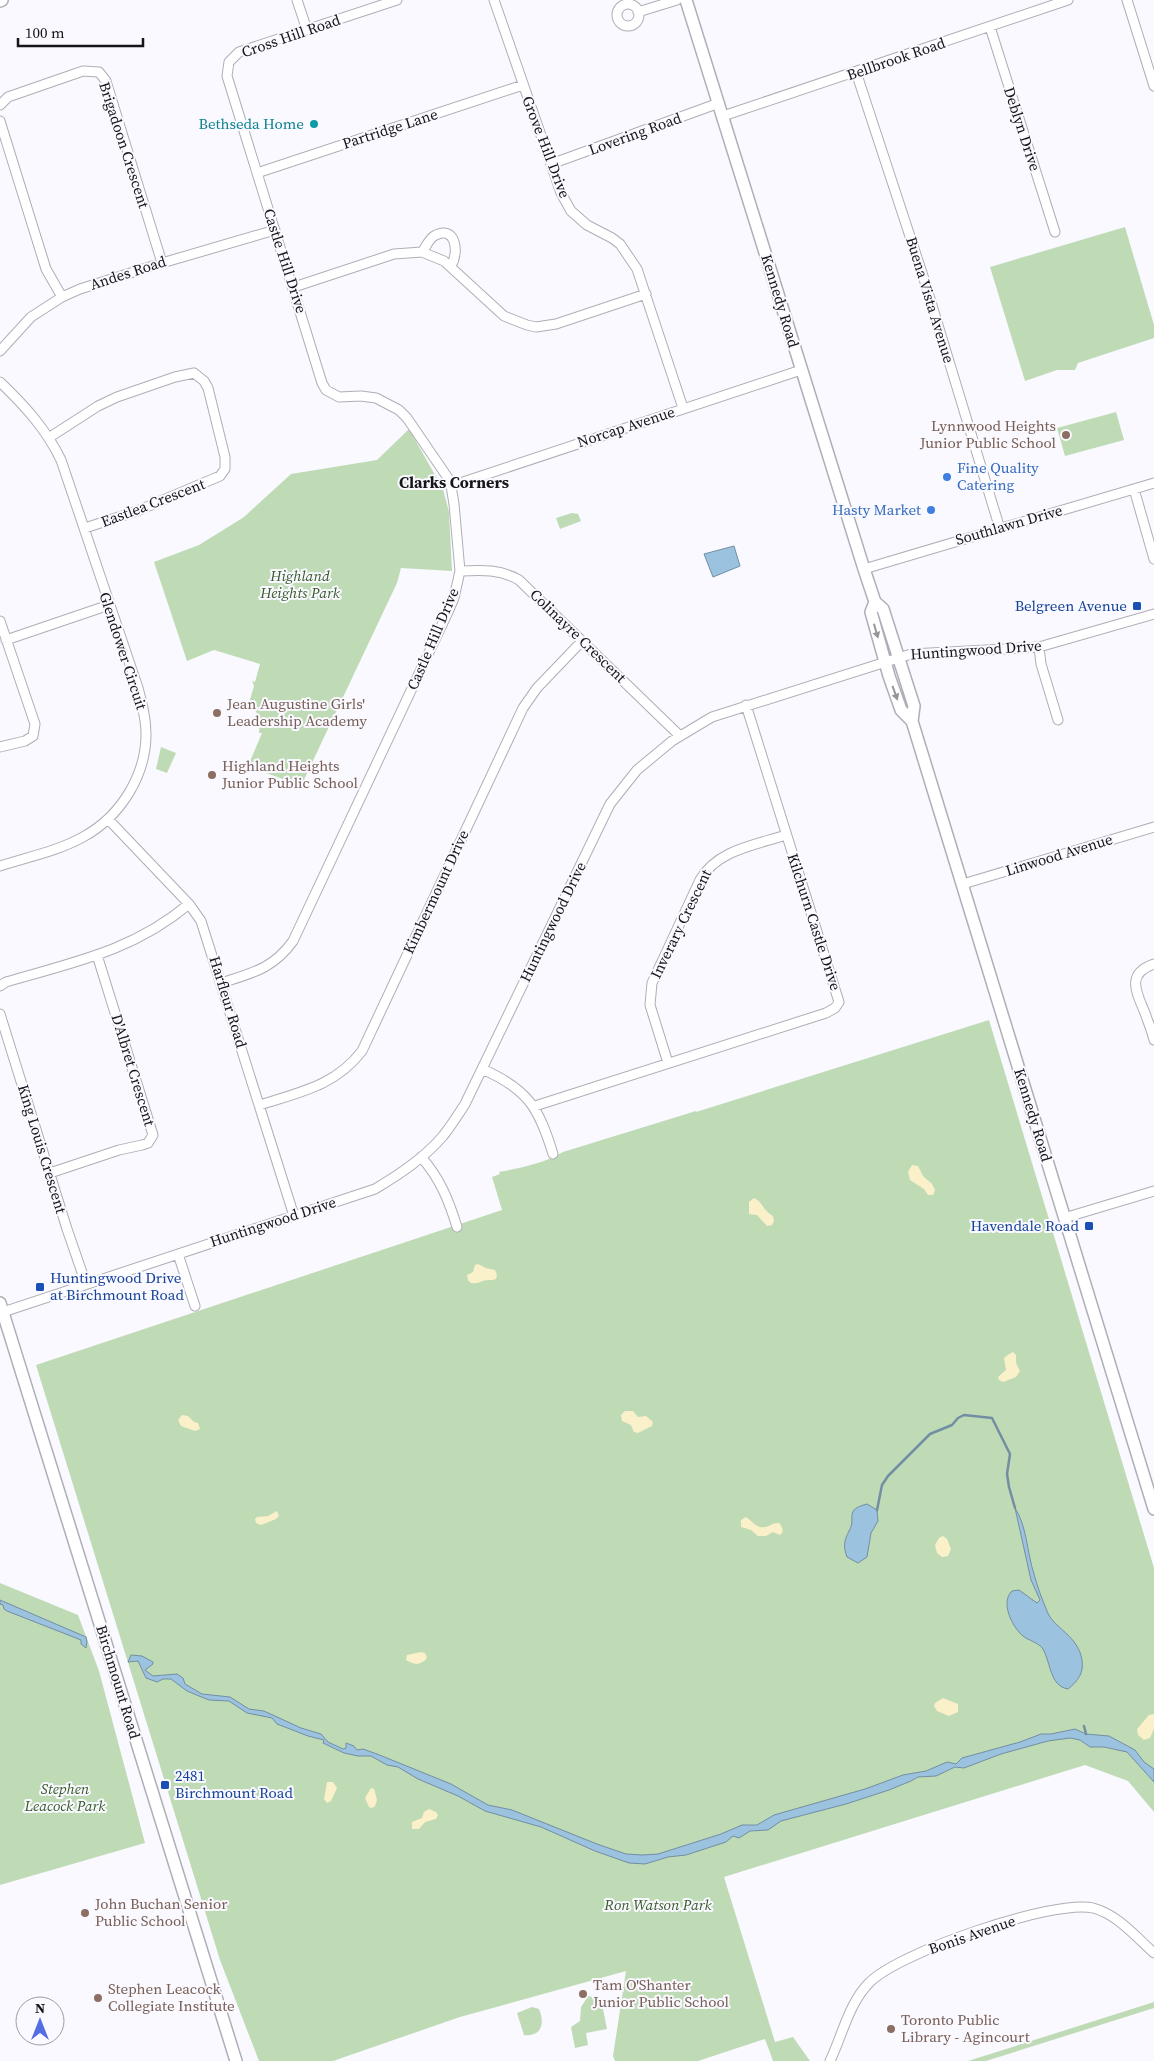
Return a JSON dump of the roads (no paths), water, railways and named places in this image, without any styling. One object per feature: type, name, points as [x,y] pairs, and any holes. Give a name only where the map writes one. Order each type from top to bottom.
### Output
[{"type":"main road","name":"Kennedy Road","points":[[686,0],[864,569],[875,602],[883,608],[914,706],[912,720],[964,884],[1154,1509]]},
{"type":"main road","name":"Kennedy Road","points":[[875,602],[871,612],[884,661],[901,710],[912,720]]},
{"type":"main road","name":"Birchmount Road","points":[[1,1309],[44,1439],[236,2061]]},
{"type":"street","points":[[298,0],[307,30]]},
{"type":"street","name":"Cross Hill Road","points":[[227,76],[229,62],[239,52],[397,0]]},
{"type":"street","name":"Grove Hill Drive","points":[[494,0],[561,193],[572,211],[587,225],[620,244],[637,269],[683,408]]},
{"type":"street","points":[[638,12],[677,0]]},
{"type":"street","name":"Bellbrook Road","points":[[723,116],[1068,0]]},
{"type":"street","points":[[1127,0],[1154,86]]},
{"type":"street","name":"Deblyn Drive","points":[[990,27],[1055,232]]},
{"type":"street","name":"Brigadoon Crescent","points":[[0,105],[8,97],[83,71],[99,72],[106,81],[162,262]]},
{"type":"street","name":"Buena Vista Avenue","points":[[856,72],[924,279],[1000,528]]},
{"type":"street","name":"Castle Hill Drive","points":[[221,983],[266,968],[285,953],[293,941],[448,612],[454,598],[460,572],[451,486],[407,418],[399,410],[376,398],[362,396],[339,397],[326,390],[322,383],[294,287],[227,76]]},
{"type":"street","name":"Partridge Lane","points":[[258,173],[523,85]]},
{"type":"street","name":"Lovering Road","points":[[550,164],[719,103]]},
{"type":"street","points":[[0,121],[46,268],[62,296]]},
{"type":"street","name":"Andes Road","points":[[0,351],[31,317],[62,296],[80,288],[162,262],[275,230]]},
{"type":"street","points":[[422,252],[433,236],[441,233],[449,235],[455,241],[456,251],[451,266]]},
{"type":"street","points":[[294,287],[394,254],[422,252],[451,266],[504,316],[536,326],[556,324],[646,294]]},
{"type":"street","name":"Norcap Avenue","points":[[451,486],[801,370]]},
{"type":"street","name":"Eastlea Crescent","points":[[50,437],[98,406],[117,397],[175,377],[194,373],[204,381],[208,388],[225,458],[225,469],[220,476],[137,511],[84,528]]},
{"type":"street","name":"Glendower Circuit","points":[[0,382],[31,412],[50,437],[61,460],[138,688],[146,732],[143,757],[134,784],[125,800],[108,819],[84,837],[59,848],[0,866]]},
{"type":"street","name":"Southlawn Drive","points":[[864,569],[1154,483]]},
{"type":"street","points":[[1134,489],[1154,559]]},
{"type":"street","name":"Colinayre Crescent","points":[[460,572],[496,571],[506,573],[520,580],[680,736]]},
{"type":"street","points":[[6,640],[109,605]]},
{"type":"street","name":"Huntingwood Drive","points":[[1,1309],[86,1284],[375,1189],[400,1174],[421,1157],[443,1136],[466,1104],[610,804],[637,770],[680,736],[712,717],[898,657],[912,654],[1039,647],[1154,614]]},
{"type":"street","points":[[0,621],[35,724],[33,736],[25,741],[0,747]]},
{"type":"street","name":"Kimbermount Drive","points":[[260,1105],[333,1079],[345,1070],[362,1051],[523,708],[537,688],[582,641]]},
{"type":"street","points":[[1039,647],[1041,664],[1058,720]]},
{"type":"street","name":"Kilchurn Castle Drive","points":[[535,1106],[826,1013],[835,1008],[839,1002],[746,705]]},
{"type":"street","name":"Harfleur Road","points":[[108,819],[188,904],[197,915],[205,931],[294,1216]]},
{"type":"street","name":"Linwood Avenue","points":[[964,884],[1154,827]]},
{"type":"street","name":"Inverary Crescent","points":[[668,1063],[650,1005],[652,983],[700,880],[710,865],[718,859],[734,851],[786,835]]},
{"type":"street","points":[[0,986],[6,982],[98,955],[133,942],[188,904]]},
{"type":"street","name":"D'Albret Crescent","points":[[50,1173],[119,1150],[142,1146],[148,1143],[153,1135],[98,955]]},
{"type":"street","points":[[1154,964],[1138,975],[1135,986],[1154,1040]]},
{"type":"street","name":"King Louis Crescent","points":[[0,1014],[86,1284]]},
{"type":"street","points":[[482,1069],[504,1079],[535,1106],[553,1154]]},
{"type":"street","points":[[421,1157],[433,1171],[441,1186],[449,1202],[457,1227]]},
{"type":"street","points":[[1064,1218],[1154,1191]]},
{"type":"street","points":[[178,1254],[195,1306]]},
{"type":"street","name":"Bonis Avenue","points":[[830,2061],[855,2002],[873,1979],[892,1966],[961,1936],[1048,1912],[1072,1907],[1085,1907],[1110,1915],[1154,1953]]},
{"type":"water","points":[[734,546],[740,566],[713,577],[704,554]]},
{"type":"water","points":[[867,1504],[877,1510],[878,1521],[871,1533],[867,1557],[858,1563],[847,1557],[845,1544],[853,1512],[860,1506]]},
{"type":"water","points":[[1015,1508],[1022,1523],[1035,1579],[1047,1611],[1054,1622],[1071,1638],[1080,1651],[1082,1660],[1081,1673],[1075,1683],[1068,1689],[1062,1687],[1054,1679],[1043,1649],[1019,1632],[1007,1608],[1007,1601],[1012,1591],[1019,1590],[1037,1603],[1040,1600],[1031,1580]]},
{"type":"water","points":[[0,1600],[86,1637],[86,1648],[81,1644],[81,1640],[7,1611],[0,1604]]},
{"type":"water","points":[[131,1655],[142,1656],[153,1662],[145,1670],[153,1676],[177,1674],[183,1678],[185,1684],[202,1694],[230,1697],[249,1709],[264,1711],[301,1728],[321,1734],[328,1742],[343,1749],[346,1748],[346,1743],[354,1746],[357,1750],[363,1749],[377,1754],[451,1784],[488,1805],[512,1810],[626,1854],[658,1854],[721,1834],[742,1825],[757,1825],[774,1815],[865,1789],[903,1775],[926,1771],[947,1762],[956,1764],[962,1758],[1020,1742],[1041,1734],[1075,1729],[1086,1734],[1109,1736],[1135,1750],[1144,1762],[1154,1769],[1154,1782],[1127,1752],[1104,1747],[1090,1747],[1080,1740],[1070,1738],[1048,1741],[1001,1754],[964,1768],[955,1767],[936,1776],[918,1777],[889,1790],[846,1804],[781,1821],[768,1830],[750,1831],[739,1838],[733,1836],[726,1842],[686,1855],[668,1857],[645,1864],[629,1863],[595,1851],[541,1827],[485,1811],[458,1796],[418,1779],[398,1767],[387,1765],[371,1756],[344,1753],[323,1743],[324,1740],[277,1724],[272,1718],[247,1713],[229,1701],[209,1700],[187,1691],[171,1679],[163,1679],[157,1682],[146,1678],[138,1661],[128,1662]]},
{"type":"waterway","points":[[877,1510],[882,1485],[888,1476],[930,1434],[952,1425],[958,1418],[964,1415],[992,1418],[1010,1454],[1007,1474],[1015,1508]]},
{"type":"waterway","points":[[1084,1726],[1086,1734]]},
{"type":"place","name":"Bethseda Home","points":[[314,124]]},
{"type":"place","name":"Lynnwood Heights Junior Public School","points":[[1066,435]]},
{"type":"place","name":"Fine Quality Catering","points":[[947,477]]},
{"type":"place","name":"Hasty Market","points":[[931,510]]},
{"type":"place","name":"Belgreen Avenue","points":[[1137,606]]},
{"type":"place","name":"Jean Augustine Girls' Leadership Academy","points":[[217,713]]},
{"type":"place","name":"Highland Heights Junior Public School","points":[[212,775]]},
{"type":"place","name":"Havendale Road","points":[[1089,1226]]},
{"type":"place","name":"Huntingwood Drive at Birchmount Road","points":[[40,1287]]},
{"type":"place","name":"2481 Birchmount Road","points":[[165,1785]]},
{"type":"place","name":"John Buchan Senior Public School","points":[[85,1913]]},
{"type":"place","name":"Tam O'Shanter Junior Public School","points":[[583,1994]]},
{"type":"place","name":"Stephen Leacock Collegiate Institute","points":[[98,1998]]},
{"type":"place","name":"Toronto Public Library - Agincourt","points":[[891,2029]]},
{"type":"district","name":"Clarks Corners","points":[[454,482]]},
{"type":"park label","name":"Highland Heights Park","points":[[300,584]]},
{"type":"park label","name":"Stephen Leacock Park","points":[[65,1798]]},
{"type":"park label","name":"Ron Watson Park","points":[[658,1905]]}]
